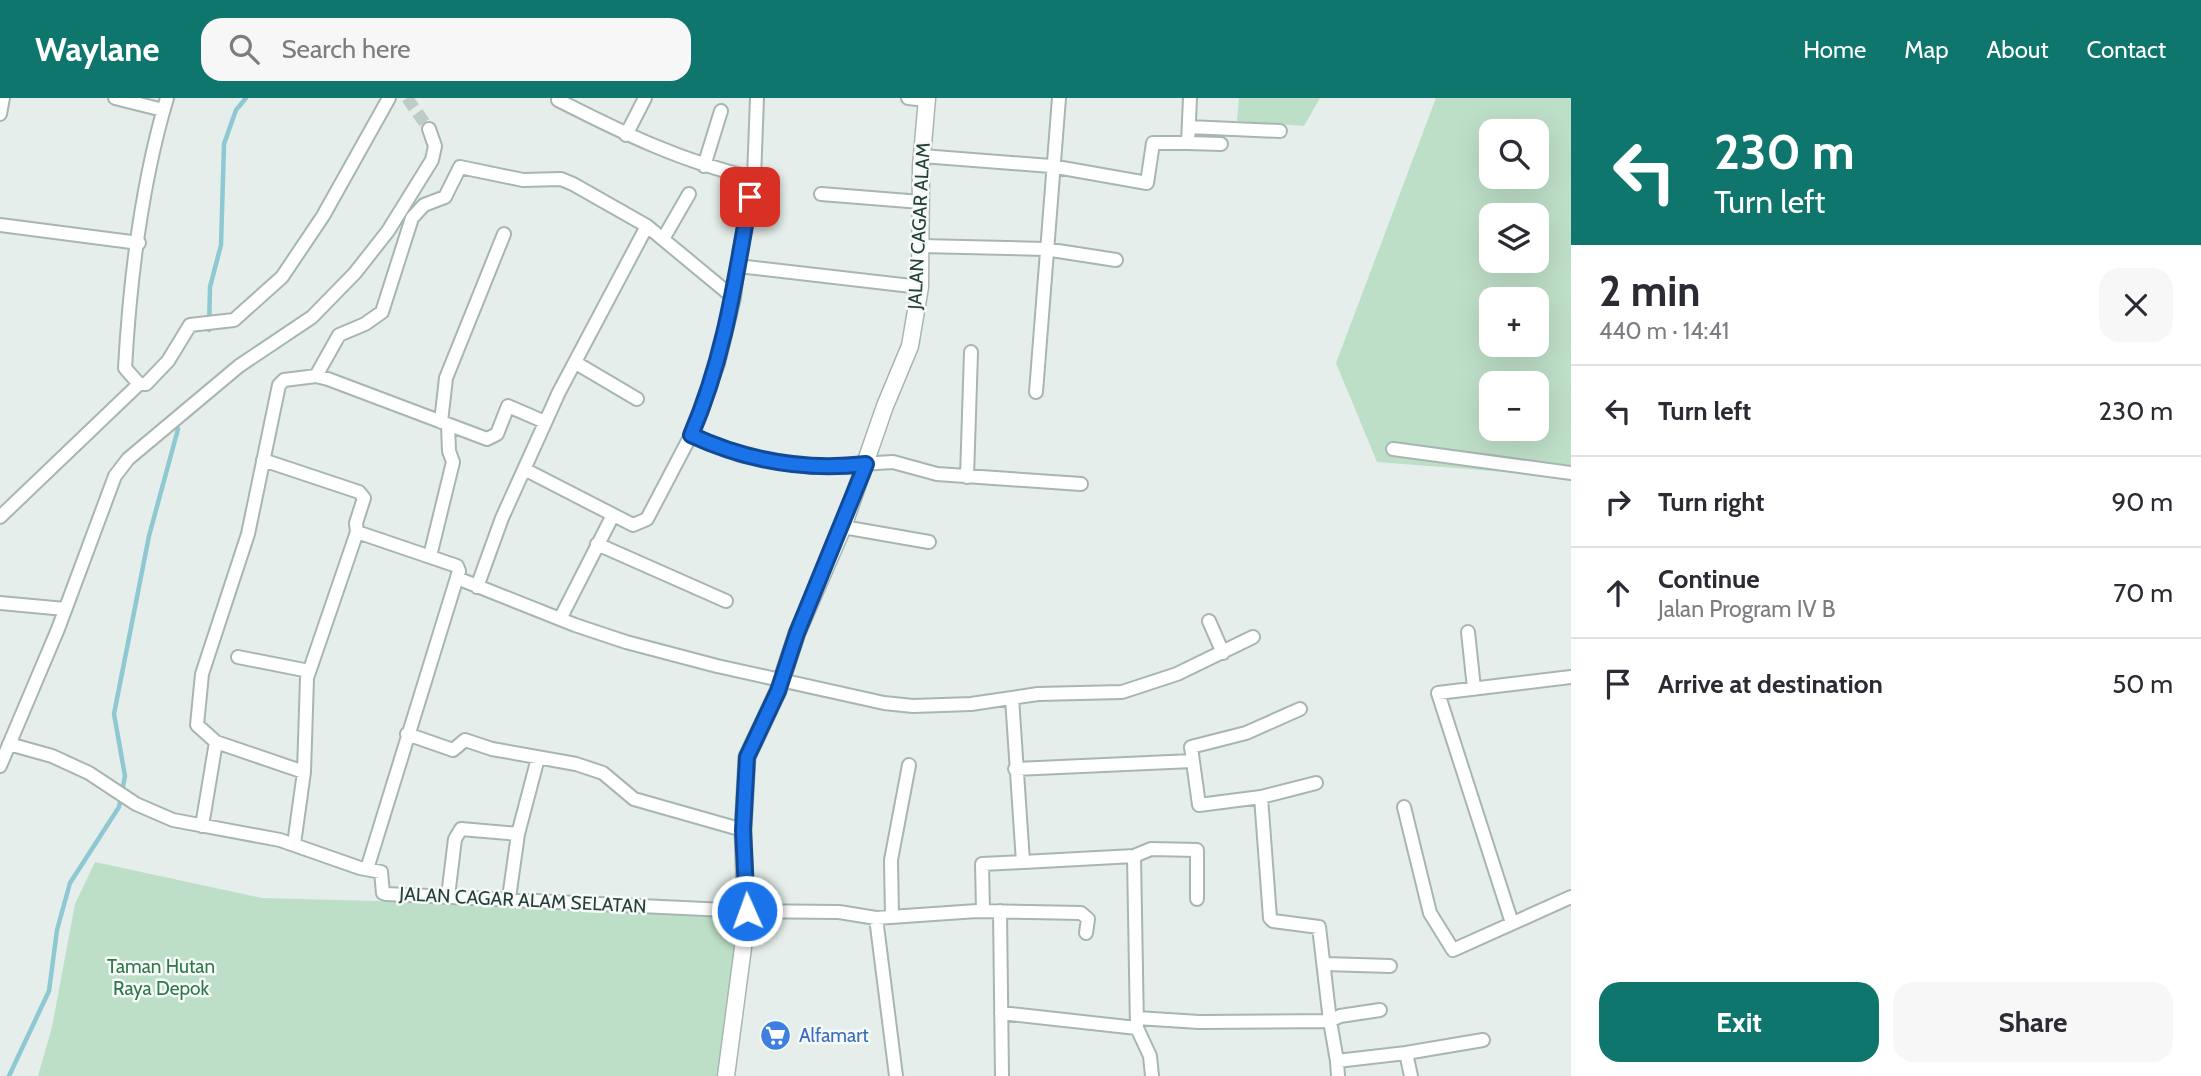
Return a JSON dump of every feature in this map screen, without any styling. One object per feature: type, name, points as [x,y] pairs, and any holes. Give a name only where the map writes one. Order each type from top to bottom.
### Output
[{"type":"street","points":[[0,114],[3,98]]},
{"type":"street","points":[[115,98],[165,104],[147,183],[129,299],[125,368],[139,384]]},
{"type":"street","points":[[0,517],[139,384],[146,384],[158,374],[190,325],[234,320],[282,277],[323,216],[389,98]]},
{"type":"street","points":[[626,135],[645,98]]},
{"type":"street","points":[[526,470],[633,525],[647,519],[691,435],[718,364],[734,298],[737,266],[754,178],[757,98]]},
{"type":"street","points":[[908,98],[927,99]]},
{"type":"street","points":[[1036,392],[1051,166],[1059,98]]},
{"type":"street","points":[[1188,143],[1190,98]]},
{"type":"street","name":"JALAN CAGAR ALAM","points":[[726,1076],[747,911],[743,830],[747,757],[782,680],[797,633],[843,527],[884,405],[907,354],[920,287],[922,156],[927,99]]},
{"type":"street","points":[[558,100],[626,135],[704,166],[754,178]]},
{"type":"street","points":[[704,166],[721,111]]},
{"type":"street","points":[[1189,127],[1280,131]]},
{"type":"street","points":[[0,766],[65,609],[113,480],[122,468],[239,366],[312,317],[355,273],[388,231],[432,160],[435,146],[429,129]]},
{"type":"street","points":[[922,156],[1051,166],[1147,183],[1153,136],[1188,143],[1222,145]]},
{"type":"street","points":[[316,376],[339,335],[365,324],[382,312],[412,218],[424,205],[445,197],[460,167],[523,180],[561,179],[647,226],[734,298]]},
{"type":"street","points":[[663,239],[688,194]]},
{"type":"street","points":[[821,194],[921,202]]},
{"type":"street","points":[[0,225],[139,243]]},
{"type":"street","points":[[477,587],[502,518],[526,470],[545,422],[647,226]]},
{"type":"street","points":[[430,556],[453,462],[444,424],[446,378],[504,234]]},
{"type":"street","points":[[921,246],[1045,249],[1116,260]]},
{"type":"street","points":[[737,266],[920,287]]},
{"type":"street","points":[[967,477],[971,352]]},
{"type":"street","points":[[576,363],[636,399]]},
{"type":"street","points":[[304,772],[216,742],[197,725],[202,674],[248,534],[279,385],[284,380],[316,376],[444,424],[491,438],[497,434],[508,407],[545,422]]},
{"type":"street","points":[[691,435],[740,455],[812,467],[904,463],[937,474],[1081,484]]},
{"type":"street","points":[[1392,449],[1571,473]]},
{"type":"street","points":[[263,460],[363,495],[357,532],[310,671],[304,772],[294,844]]},
{"type":"street","points":[[560,619],[613,515]]},
{"type":"street","points":[[843,527],[929,542]]},
{"type":"street","points":[[9,744],[52,756],[119,791],[136,804],[173,820],[294,844],[367,869],[457,578],[457,566],[357,532]]},
{"type":"street","points":[[597,544],[726,601]]},
{"type":"street","points":[[457,578],[626,642],[884,703],[913,706],[949,706],[1012,698],[1122,692],[1177,674],[1253,637]]},
{"type":"street","points":[[0,603],[65,609]]},
{"type":"street","points":[[1209,621],[1223,653]]},
{"type":"street","points":[[1468,632],[1474,688]]},
{"type":"street","points":[[238,657],[310,671]]},
{"type":"street","points":[[1512,923],[1438,693],[1571,677]]},
{"type":"street","points":[[1012,698],[1023,862]]},
{"type":"street","points":[[1300,709],[1247,733],[1192,746],[1199,806],[1261,797],[1316,783]]},
{"type":"street","points":[[407,734],[453,750],[465,740],[538,758],[576,764],[603,773],[634,799],[743,830]]},
{"type":"street","points":[[202,827],[216,742]]},
{"type":"street","points":[[509,898],[518,834],[538,758]]},
{"type":"street","points":[[1015,768],[1192,761]]},
{"type":"street","points":[[892,916],[891,860],[909,765]]},
{"type":"street","points":[[1261,797],[1270,918],[1273,921],[1317,925],[1325,964],[1338,1076]]},
{"type":"street","points":[[1404,807],[1430,913],[1453,950],[1571,897]]},
{"type":"street","points":[[448,896],[450,866],[461,829],[465,827],[518,834]]},
{"type":"street","points":[[983,911],[982,864],[1134,856],[1150,849],[1197,850],[1198,899]]},
{"type":"street","points":[[1134,856],[1137,1023],[1150,1056],[1152,1076]]},
{"type":"street","name":"JALAN CAGAR ALAM SELATAN","points":[[367,869],[381,872],[383,894],[747,911],[839,912],[876,918],[983,911],[1080,913],[1088,919],[1086,933]]},
{"type":"street","points":[[1000,911],[1002,1076]]},
{"type":"street","points":[[876,918],[896,1076]]},
{"type":"street","points":[[1325,964],[1390,966]]},
{"type":"street","points":[[1001,1013],[1137,1023],[1330,1021],[1340,1016],[1380,1010]]},
{"type":"street","points":[[1337,1060],[1406,1053],[1483,1040]]},
{"type":"street","points":[[1406,1053],[1411,1076]]},
{"type":"green space","points":[[1239,98],[1320,98],[1304,126],[1237,121]]},
{"type":"green space","points":[[1436,98],[1571,98],[1571,477],[1377,462],[1336,363]]},
{"type":"green space","name":"Taman Hutan Raya Depok","points":[[95,862],[262,898],[562,906],[738,915],[740,939],[722,1076],[38,1076],[52,1027],[75,904]]},
{"type":"waterway","points":[[209,330],[210,287],[221,245],[224,144],[236,110],[246,98]]},
{"type":"waterway","points":[[9,1076],[49,991],[57,930],[70,883],[119,807],[125,776],[114,714],[149,536],[178,429]]},
{"type":"tunnel","points":[[407,98],[429,129]]},
{"type":"place","name":"Alfamart","points":[[776,1035]]},
{"type":"route","points":[[747,911],[743,830],[747,757],[778,691],[797,633],[834,550],[866,464],[812,467],[782,463],[740,455],[691,435],[718,364],[734,298],[750,197]]}]
